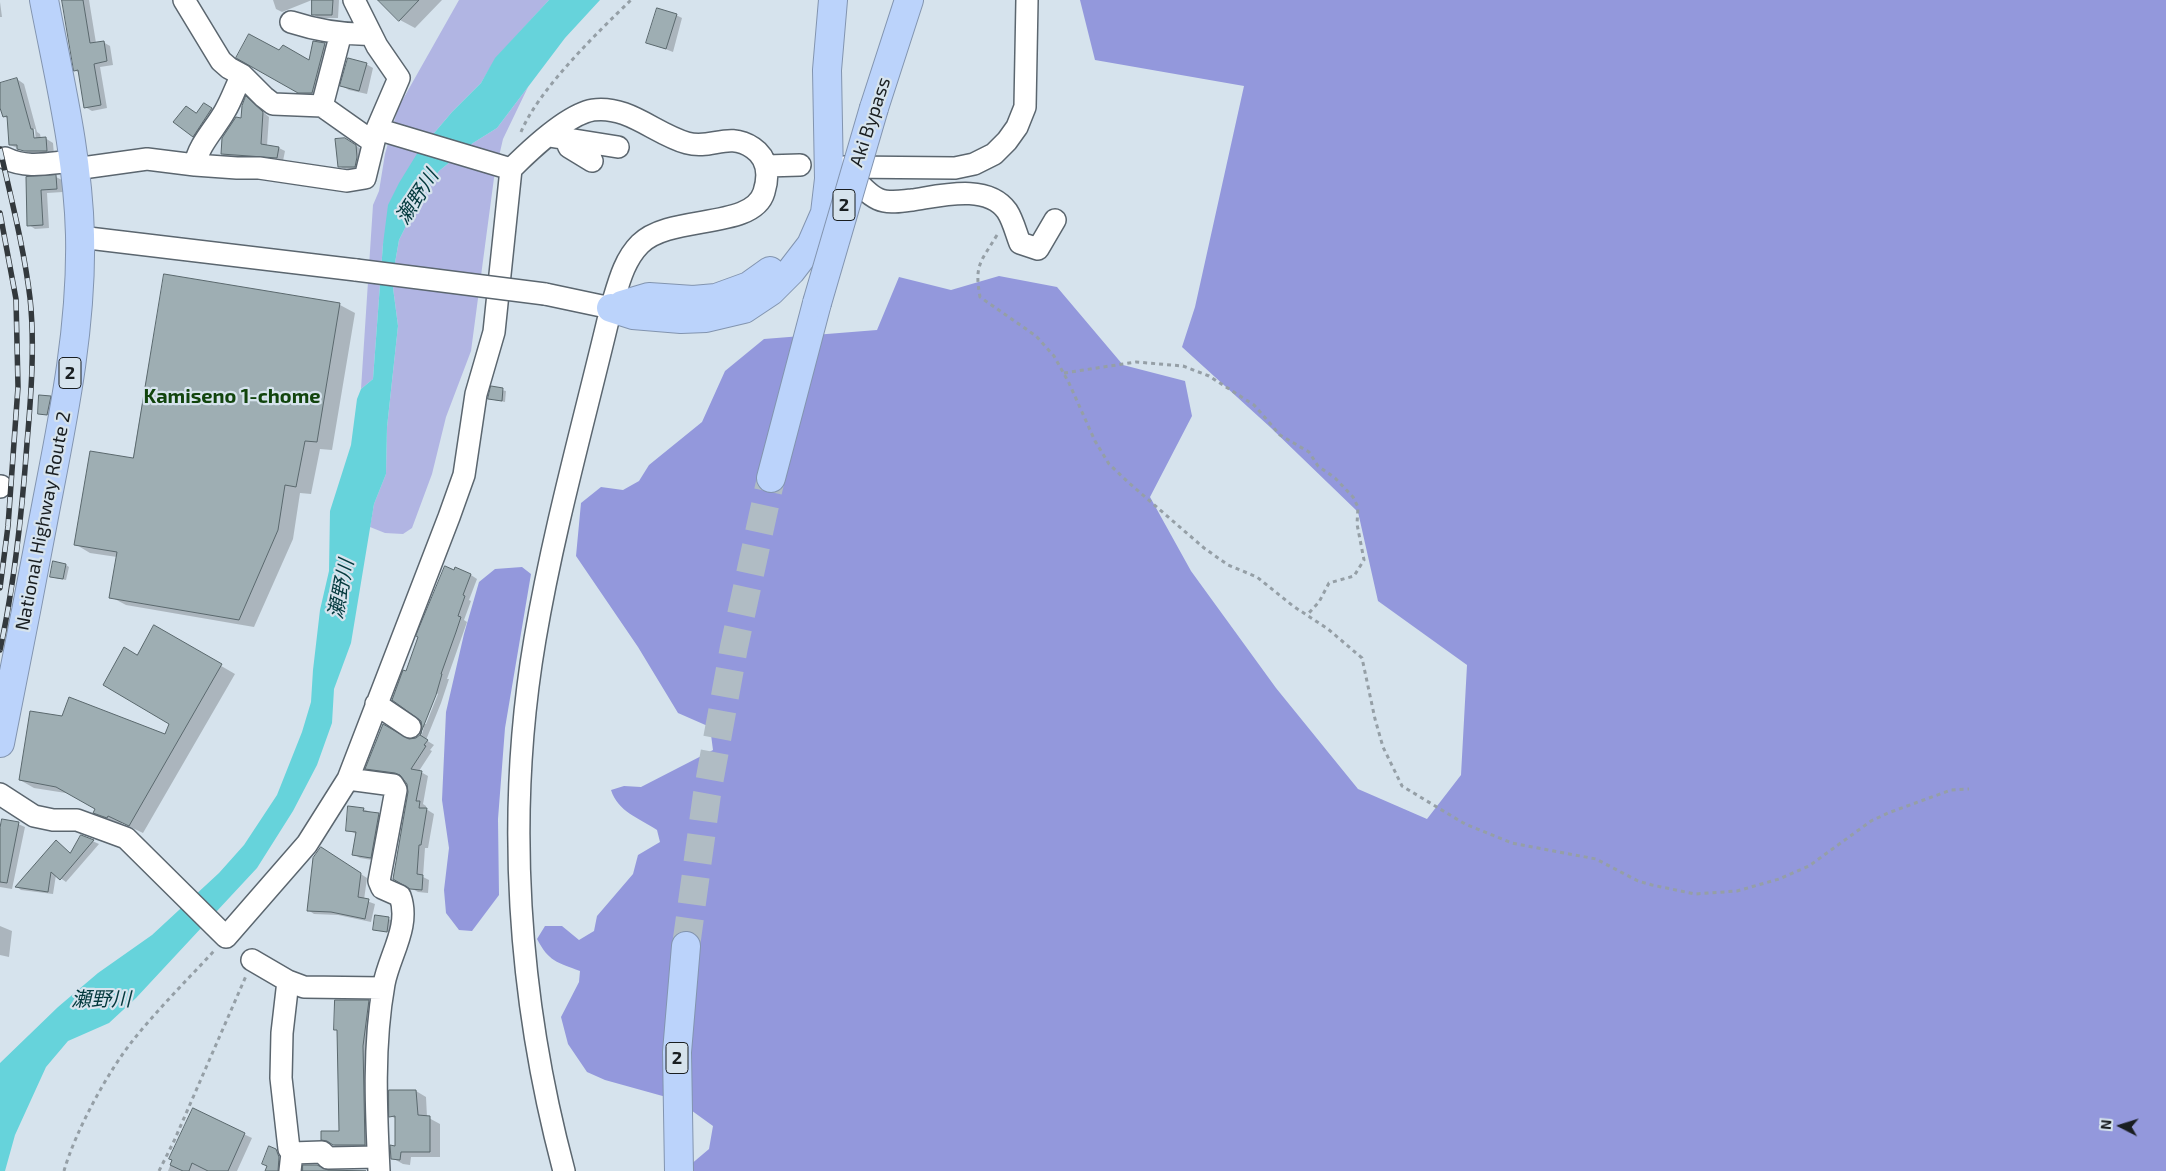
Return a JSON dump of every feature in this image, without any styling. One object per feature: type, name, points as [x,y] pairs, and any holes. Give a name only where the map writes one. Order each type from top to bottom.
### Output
[{"type":"highway","name":"National Highway Route 2","points":[[0,743],[66,407],[76,319],[80,237],[74,165],[69,126],[44,0]]},
{"type":"highway","points":[[610,308],[649,297],[694,300],[716,298],[749,286],[780,263],[802,233],[816,178],[814,72],[816,20],[819,0]]},
{"type":"highway","points":[[610,308],[633,314],[681,319],[706,318],[744,309],[771,291],[791,271],[811,245],[825,213],[829,179],[827,70],[833,0]]},
{"type":"highway","name":"Aki Bypass","points":[[771,478],[816,303],[874,108],[910,0]]},
{"type":"highway","name":"2","points":[[679,1171],[677,1052],[686,946]]},
{"type":"street","points":[[184,0],[221,61],[242,75],[264,98],[274,104],[322,106],[377,134],[506,168],[557,138],[575,116],[591,110],[617,110],[688,143],[707,145],[720,141],[737,140],[754,148],[766,166],[767,179],[764,194],[756,205],[733,216],[675,226],[657,232],[641,243],[622,271],[610,308],[547,576],[535,641],[521,772],[520,898],[526,963],[540,1064],[564,1171]]},
{"type":"street","points":[[5,158],[27,166],[74,165],[147,158],[195,165],[259,168],[347,181],[364,178],[377,134],[399,78],[370,34],[354,0]]},
{"type":"street","points":[[1027,0],[1025,107],[1017,127],[994,154],[974,164],[955,168],[841,167],[866,191],[879,200],[892,202],[956,194],[977,195],[998,202],[1007,211],[1020,243],[1038,249],[1055,220]]},
{"type":"street","points":[[291,22],[303,26],[341,32],[370,34]]},
{"type":"street","points":[[322,106],[341,32]]},
{"type":"street","points":[[195,165],[197,152],[208,139],[226,109],[242,75]]},
{"type":"street","points":[[557,138],[618,147]]},
{"type":"street","points":[[557,138],[592,161]]},
{"type":"street","points":[[766,166],[800,166]]},
{"type":"street","points":[[0,794],[34,816],[53,820],[87,822],[126,838],[223,935],[308,844],[348,779],[464,476],[476,394],[494,332],[506,168]]},
{"type":"street","points":[[80,237],[546,294],[610,308]]},
{"type":"street","points":[[376,704],[410,726]]},
{"type":"street","points":[[288,981],[282,1033],[282,1078],[291,1162],[322,1152],[328,1158],[379,1164],[377,1052],[383,988],[395,956],[404,908],[400,896],[382,888],[380,881],[396,790],[393,785],[348,779]]},
{"type":"street","points":[[252,960],[288,981],[304,987],[383,988]]},
{"type":"path","points":[[506,168],[524,124],[540,99],[592,40],[631,0]]},
{"type":"path","points":[[1013,224],[1000,229],[978,267],[976,277],[980,297],[1036,336],[1054,356],[1064,373],[1095,441],[1109,464],[1204,548],[1228,565],[1257,577],[1328,629],[1362,658],[1375,719],[1389,761],[1402,786],[1426,802],[1465,824],[1512,843],[1596,859],[1638,881],[1695,894],[1737,891],[1779,879],[1809,866],[1832,848],[1879,817],[1951,790],[1969,789]]},
{"type":"path","points":[[1064,373],[1136,362],[1194,368],[1254,405],[1280,435],[1309,452],[1318,466],[1343,486],[1353,497],[1358,507],[1357,524],[1364,560],[1354,576],[1329,583],[1319,602],[1307,615]]},
{"type":"path","points":[[64,1171],[75,1141],[94,1102],[125,1051],[223,935]]},
{"type":"path","points":[[159,1171],[174,1141],[252,960]]},
{"type":"shaded area","points":[[459,0],[549,0],[496,58],[481,83],[452,112],[418,152],[383,244],[373,379],[361,389],[373,205],[379,191],[385,154],[398,108]]},
{"type":"shaded area","points":[[1080,0],[2166,0],[2166,1171],[683,1171],[709,1149],[713,1126],[677,1100],[605,1080],[587,1072],[568,1044],[561,1017],[579,982],[580,971],[554,960],[541,947],[537,939],[545,926],[562,926],[579,940],[594,931],[597,916],[633,874],[638,855],[660,842],[657,830],[624,809],[614,798],[611,790],[624,786],[641,787],[713,750],[710,727],[678,713],[638,647],[576,556],[581,503],[601,487],[623,490],[639,481],[649,465],[702,422],[725,371],[764,339],[877,330],[899,277],[951,290],[999,276],[1057,287],[1123,365],[1185,381],[1192,416],[1150,497],[1191,571],[1276,688],[1358,789],[1427,819],[1461,775],[1467,665],[1378,601],[1358,512],[1270,427],[1182,347],[1195,307],[1244,86],[1095,60]]},
{"type":"shaded area","points":[[528,87],[503,139],[494,178],[471,351],[446,417],[432,474],[412,528],[403,534],[385,533],[370,527],[374,504],[386,474],[387,427],[398,326],[392,280],[399,240],[417,204],[439,171],[473,143],[497,128]]},
{"type":"shaded area","points":[[522,567],[531,574],[505,728],[498,819],[499,895],[472,931],[459,930],[446,913],[444,890],[449,848],[442,800],[446,712],[464,634],[479,582],[495,569]]},
{"type":"water","name":"瀬野川","points":[[549,0],[600,0],[565,38],[497,128],[473,143],[439,171],[417,204],[399,240],[392,280],[398,326],[387,427],[386,474],[374,504],[351,643],[334,689],[332,723],[317,765],[293,811],[257,868],[136,998],[109,1023],[68,1041],[46,1067],[15,1135],[5,1171],[0,1171],[0,1063],[58,1007],[98,973],[152,935],[219,873],[244,845],[277,795],[302,732],[311,702],[320,610],[329,571],[330,511],[351,445],[357,399],[361,389],[373,379],[383,244],[388,205],[418,152],[452,112],[481,83],[495,58]]},
{"type":"building","points":[[62,0],[83,0],[90,43],[104,41],[107,61],[94,64],[101,105],[84,108],[78,70],[74,71]]},
{"type":"building","points":[[312,0],[333,0],[332,15],[312,15]]},
{"type":"building","points":[[378,0],[419,0],[399,21]]},
{"type":"building","points":[[657,8],[677,14],[666,49],[646,43]]},
{"type":"building","points":[[249,34],[279,50],[283,45],[309,60],[313,41],[325,43],[312,93],[298,93],[236,58]]},
{"type":"building","points":[[348,58],[367,63],[359,91],[340,86]]},
{"type":"building","points":[[17,78],[34,138],[46,137],[47,151],[24,151],[17,149],[17,145],[9,145],[7,116],[3,117],[0,108],[0,83]]},
{"type":"building","points":[[246,96],[263,112],[261,144],[279,147],[277,158],[221,154],[222,138],[236,117],[241,118],[242,106]]},
{"type":"building","points":[[204,103],[212,108],[193,137],[173,122],[186,106],[196,113]]},
{"type":"building","points":[[345,138],[356,145],[357,157],[355,167],[338,167],[335,139]]},
{"type":"building","points":[[56,175],[57,189],[41,190],[43,225],[27,226],[26,177]]},
{"type":"building","points":[[164,274],[340,303],[317,442],[305,441],[296,487],[285,485],[278,530],[239,620],[109,598],[117,552],[74,545],[90,451],[133,458]]},
{"type":"building","points":[[491,386],[503,388],[502,401],[488,399]]},
{"type":"building","points":[[39,395],[51,396],[47,415],[38,414]]},
{"type":"building","points":[[53,561],[66,564],[63,579],[50,577]]},
{"type":"building","points":[[445,566],[454,570],[455,567],[471,574],[458,616],[461,617],[441,674],[436,695],[421,732],[421,721],[392,700],[403,670],[406,671],[418,637],[416,636]]},
{"type":"building","points":[[154,625],[222,664],[129,826],[108,816],[107,818],[93,813],[95,809],[56,787],[19,780],[30,711],[62,716],[69,697],[165,734],[169,724],[103,685],[124,647],[137,655]]},
{"type":"building","points":[[383,724],[409,739],[420,735],[428,740],[411,769],[422,771],[416,801],[420,801],[419,808],[427,808],[421,845],[419,845],[417,874],[423,875],[422,890],[410,889],[393,879],[408,792],[407,784],[400,775],[395,773],[365,769]]},
{"type":"building","points":[[348,806],[364,808],[363,811],[379,813],[371,858],[352,855],[356,832],[346,831]]},
{"type":"building","points":[[2,819],[19,822],[7,883],[0,882],[0,828]]},
{"type":"building","points":[[81,835],[94,840],[60,880],[51,872],[48,892],[15,887],[56,840],[70,853]]},
{"type":"building","points":[[321,847],[361,873],[358,897],[369,899],[365,919],[331,912],[307,911],[313,858]]},
{"type":"building","points":[[375,915],[389,917],[387,932],[373,930]]},
{"type":"building","points":[[335,1000],[369,1000],[363,1046],[365,1145],[333,1145],[321,1140],[321,1131],[339,1131],[337,1030],[334,1030]]},
{"type":"building","points":[[389,1090],[416,1090],[418,1115],[430,1116],[430,1152],[401,1152],[400,1160],[391,1159],[390,1145],[395,1146],[395,1116],[389,1117]]},
{"type":"building","points":[[193,1108],[245,1133],[228,1171],[208,1171],[192,1163],[189,1171],[183,1171],[170,1165],[172,1160],[169,1159]]},
{"type":"building","points":[[269,1146],[276,1149],[279,1157],[278,1171],[265,1171],[267,1166],[262,1164]]},
{"type":"building","points":[[303,1165],[317,1165],[328,1170],[366,1171],[303,1171]]},
{"type":"tunnel","points":[[686,946],[707,794],[734,647],[771,478]]},
{"type":"railway","points":[[0,149],[17,223],[30,298],[32,352],[30,407],[20,521],[14,573],[0,650]]},
{"type":"railway","points":[[0,213],[16,299],[18,387],[8,526],[0,588]]},
{"type":"district","name":"Kamiseno 1-chome","points":[[232,396]]}]
